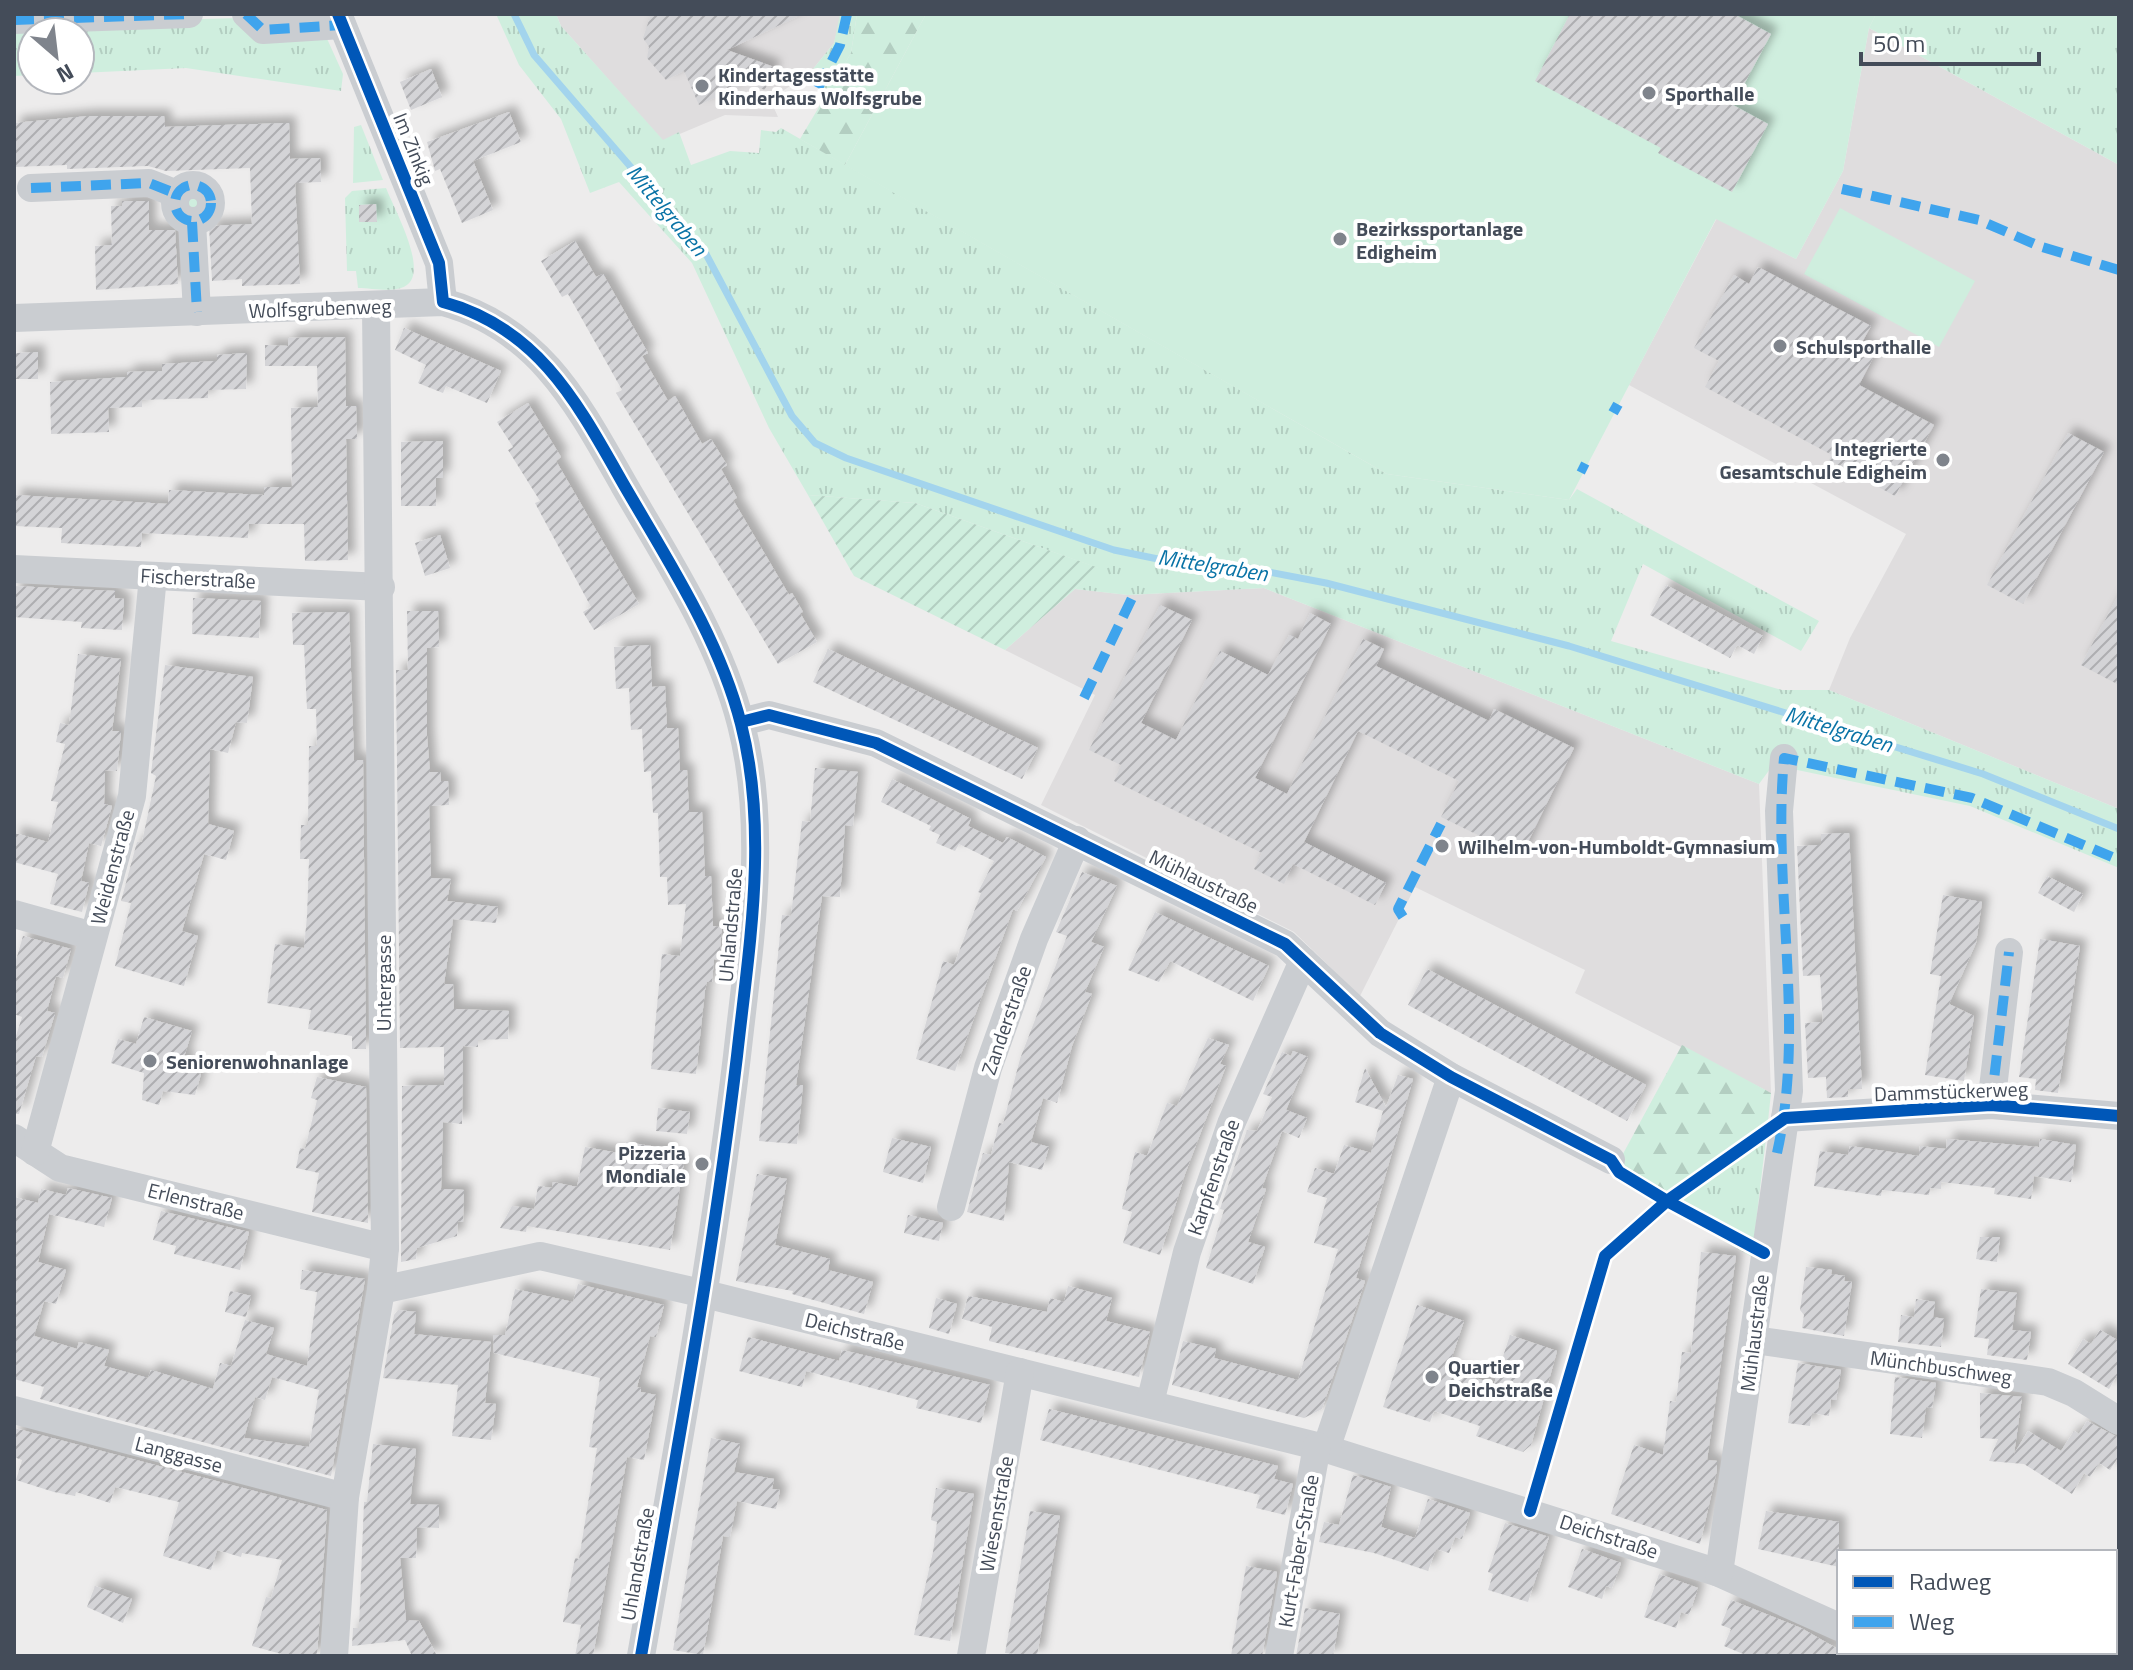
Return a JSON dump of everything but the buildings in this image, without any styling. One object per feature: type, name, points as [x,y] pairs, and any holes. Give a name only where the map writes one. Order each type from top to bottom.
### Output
[{"type":"street","points":[[14,20],[189,14]]},
{"type":"street","points":[[246,14],[263,30],[340,19]]},
{"type":"street","name":"Im Zinkig","points":[[340,19],[439,263],[443,302]]},
{"type":"street","points":[[31,188],[149,183],[177,194],[177,212],[192,222],[197,312]]},
{"type":"street","name":"Wolfsgrubenweg","points":[[14,318],[443,302]]},
{"type":"street","name":"Uhlandstraße","points":[[443,302],[469,309],[507,329],[544,363],[575,400],[699,614],[741,722],[753,791],[756,858],[724,1164],[705,1294],[641,1656]]},
{"type":"street","name":"Untergasse","points":[[334,1656],[345,1497],[381,1290],[385,1248],[376,306]]},
{"type":"street","name":"Fischerstraße","points":[[14,569],[381,587]]},
{"type":"street","name":"Weidenstraße","points":[[25,1145],[93,936],[132,796],[153,576]]},
{"type":"street","name":"Mühlaustraße","points":[[741,722],[769,715],[876,743],[1285,944],[1380,1033],[1451,1077],[1611,1160]]},
{"type":"street","name":"Mühlaustraße","points":[[1719,1573],[1789,1076],[1779,811],[1784,758]]},
{"type":"street","name":"Zanderstraße","points":[[951,1207],[988,1068],[1034,939],[1077,840]]},
{"type":"street","points":[[14,914],[93,936]]},
{"type":"street","name":"Dammstückerweg","points":[[1991,1105],[2009,952]]},
{"type":"street","name":"Karpfenstraße","points":[[1150,1403],[1187,1252],[1231,1124],[1303,961]]},
{"type":"street","points":[[1321,1448],[1451,1077]]},
{"type":"street","name":"Dammstückerweg","points":[[1785,1118],[1991,1105],[2119,1116]]},
{"type":"street","name":"Erlenstraße","points":[[25,1145],[60,1168],[385,1248]]},
{"type":"street","name":"Deichstraße","points":[[381,1290],[540,1256],[705,1294],[1321,1448],[1719,1573],[1837,1626]]},
{"type":"street","name":"Münchbuschweg","points":[[1754,1340],[2048,1382],[2074,1393],[2119,1421]]},
{"type":"street","name":"Wiesenstraße","points":[[971,1656],[1020,1372]]},
{"type":"street","name":"Langgasse","points":[[14,1410],[345,1497]]},
{"type":"street","name":"Kurt-Faber-Straße","points":[[1279,1656],[1321,1448]]},
{"type":"shaded area","name":"Kindertagesstätte Kinderhaus Wolfsgrube","points":[[556,14],[841,16],[834,43],[809,74],[770,99],[778,117],[725,115],[663,141],[561,26]]},
{"type":"shaded area","name":"Integrierte Gesamtschule Edigheim","points":[[1869,28],[2119,165],[2119,809],[1829,690],[1850,638],[1906,534],[1629,385],[1717,218],[1796,259],[1843,171]]},
{"type":"shaded area","name":"Wilhelm-von-Humboldt-Gymnasium","points":[[1264,588],[1759,784],[1771,1093],[1575,993],[1585,970],[1415,887],[1360,996],[1294,932],[1041,805],[1095,695],[1005,650],[1075,589],[1128,595]]},
{"type":"green space","points":[[496,14],[556,14],[561,26],[663,140],[679,132],[691,165],[730,151],[759,153],[761,130],[776,132],[781,128],[1387,474],[1569,500],[1577,489],[1819,621],[1801,651],[1643,564],[1611,641],[1782,690],[1829,690],[2119,809],[2119,868],[1970,806],[1773,765],[1759,784],[1264,588],[1128,595],[1075,589],[1098,568],[915,503],[808,495],[769,428],[692,263],[619,182],[590,193],[561,119],[519,65]]},
{"type":"green space","points":[[840,14],[857,14],[851,53],[825,98],[809,74],[834,43]]},
{"type":"green space","points":[[857,14],[926,14],[845,165],[800,139],[851,53]]},
{"type":"green space","name":"Bezirkssportanlage Edigheim","points":[[926,14],[1876,14],[1869,28],[1843,171],[1796,259],[1716,219],[1569,500],[1387,474],[845,165]]},
{"type":"green space","points":[[1876,14],[2119,14],[2119,165],[1869,28]]},
{"type":"green space","points":[[241,18],[324,32],[343,74],[341,91],[186,68],[96,72],[96,22]]},
{"type":"green space","points":[[14,24],[16,24],[14,76]]},
{"type":"green space","points":[[361,125],[383,180],[353,183],[354,127]]},
{"type":"green space","points":[[194,186],[206,191],[211,203],[206,215],[194,220],[182,215],[177,203],[182,191]]},
{"type":"green space","points":[[386,188],[409,242],[414,272],[410,282],[401,288],[358,288],[356,271],[347,271],[345,198],[352,191]]},
{"type":"green space","points":[[1840,208],[1975,281],[1939,347],[1804,274]]},
{"type":"green space","points":[[808,495],[915,503],[1099,568],[1005,650],[854,576]]},
{"type":"green space","points":[[1682,1045],[1771,1093],[1768,1121],[1667,1192],[1618,1163]]},
{"type":"green space","points":[[1768,1121],[1752,1257],[1612,1176],[1618,1163],[1667,1192]]},
{"type":"waterway","name":"Mittelgraben","points":[[514,14],[534,55],[706,254],[792,416],[815,443],[846,458],[1114,550],[1158,559],[1227,564],[1326,583],[1569,646],[1983,774],[2119,829]]},
{"type":"marked path","points":[[14,20],[189,14]]},
{"type":"marked path","points":[[246,14],[263,30],[342,25]]},
{"type":"marked path","points":[[818,88],[840,45],[847,14]]},
{"type":"marked path","points":[[31,188],[149,183],[177,194]]},
{"type":"marked path","points":[[193,185],[206,190],[211,203],[206,216],[193,221],[180,216],[175,203],[180,190],[193,185]]},
{"type":"marked path","points":[[1842,189],[1979,220],[2039,246],[2119,270]]},
{"type":"marked path","points":[[192,222],[197,312]]},
{"type":"marked path","points":[[1611,406],[1620,411]]},
{"type":"marked path","points":[[1579,466],[1587,470]]},
{"type":"marked path","points":[[1084,698],[1132,598]]},
{"type":"marked path","points":[[1777,1153],[1789,1055],[1781,808],[1784,758],[1972,798],[2119,860]]},
{"type":"marked path","points":[[1403,917],[1398,909],[1441,824]]},
{"type":"marked path","points":[[1991,1105],[2009,952]]},
{"type":"cycle path","points":[[338,14],[439,263],[443,302],[476,314],[505,330],[530,350],[572,398],[675,571],[706,631],[731,692],[749,765],[754,806],[754,890],[737,1056],[705,1281],[641,1656]]},
{"type":"cycle path","points":[[741,722],[769,715],[876,743],[1285,944],[1380,1033],[1451,1077],[1611,1160],[1619,1172],[1667,1201],[1785,1118],[1991,1105],[2119,1116]]},
{"type":"cycle path","points":[[1530,1511],[1605,1256],[1667,1201],[1764,1253]]},
{"type":"place","name":"Kindertagesstätte Kinderhaus Wolfsgrube","points":[[702,86]]},
{"type":"place","name":"Sporthalle","points":[[1649,93]]},
{"type":"place","name":"Bezirkssportanlage Edigheim","points":[[1340,239]]},
{"type":"place","name":"Schulsporthalle","points":[[1780,346]]},
{"type":"place","name":"Integrierte Gesamtschule Edigheim","points":[[1943,460]]},
{"type":"place","name":"Wilhelm-von-Humboldt-Gymnasium","points":[[1442,846]]},
{"type":"place","name":"Seniorenwohnanlage","points":[[150,1061]]},
{"type":"place","name":"Pizzeria Mondiale","points":[[702,1164]]},
{"type":"place","name":"Quartier Deichstraße","points":[[1432,1377]]}]
